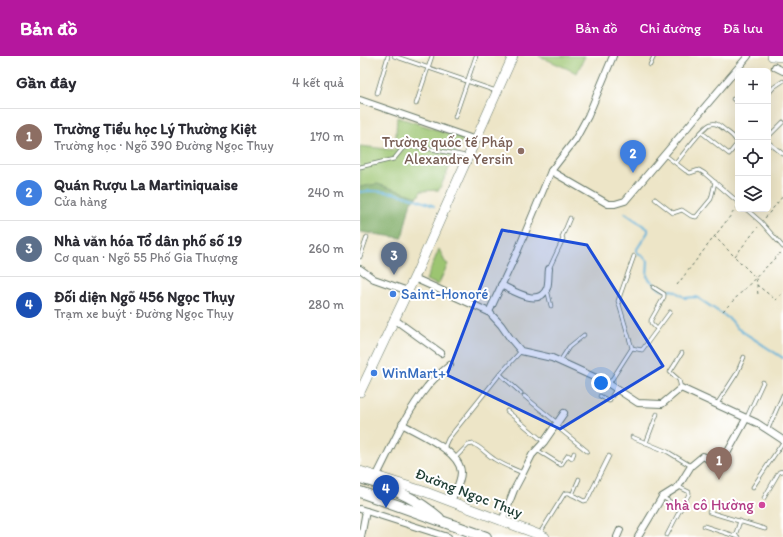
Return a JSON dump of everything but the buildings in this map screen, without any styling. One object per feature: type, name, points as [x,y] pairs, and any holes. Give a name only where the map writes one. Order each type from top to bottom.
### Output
[{"type":"main road","points":[[360,478],[383,485],[416,501],[429,509],[443,521]]},
{"type":"main road","points":[[360,492],[486,537]]},
{"type":"street","points":[[489,312],[500,285],[518,250],[551,171],[575,140],[588,116],[613,56]]},
{"type":"street","points":[[551,171],[608,204],[615,204],[625,201],[748,56]]},
{"type":"street","points":[[772,56],[783,57]]},
{"type":"street","points":[[360,391],[414,278],[512,57]]},
{"type":"street","points":[[775,67],[783,71]]},
{"type":"street","points":[[360,100],[476,140]]},
{"type":"street","points":[[360,269],[374,279],[408,291]]},
{"type":"street","points":[[500,285],[534,298],[542,295],[547,288],[549,269]]},
{"type":"street","points":[[414,278],[489,312],[521,350],[560,361],[609,384],[638,403],[662,404],[681,388],[768,429],[783,441]]},
{"type":"street","points":[[394,318],[441,353]]},
{"type":"street","points":[[376,477],[402,424],[413,406],[428,385],[450,365]]},
{"type":"street","points":[[502,521],[514,490],[523,473],[537,450],[564,413]]},
{"type":"street","points":[[638,537],[662,497],[678,486],[691,466],[703,456],[720,466],[746,419]]},
{"type":"street","points":[[402,424],[444,448],[455,458],[461,471],[460,481],[451,501]]},
{"type":"street","name":"Đường Ngọc Thụy","points":[[360,471],[451,501],[542,536]]},
{"type":"street","points":[[361,537],[363,510],[448,537]]},
{"type":"street","points":[[617,537],[620,530]]},
{"type":"lane","points":[[377,93],[388,56]]},
{"type":"lane","points":[[394,56],[497,92]]},
{"type":"lane","points":[[416,104],[432,56]]},
{"type":"lane","points":[[455,117],[476,56]]},
{"type":"lane","points":[[650,65],[654,56]]},
{"type":"lane","points":[[771,90],[783,81]]},
{"type":"lane","points":[[771,133],[783,122]]},
{"type":"lane","points":[[676,164],[701,132],[708,125],[715,123],[735,138],[737,144],[729,154],[701,132]]},
{"type":"lane","points":[[771,144],[783,154]]},
{"type":"lane","points":[[360,167],[394,159],[403,148],[410,146],[468,157]]},
{"type":"lane","points":[[665,154],[688,172],[701,171],[735,199]]},
{"type":"lane","points":[[655,199],[673,213],[682,210],[691,216],[696,216],[711,199],[715,182]]},
{"type":"lane","points":[[749,212],[761,222],[783,247]]},
{"type":"lane","points":[[549,269],[563,239],[562,237],[570,218]]},
{"type":"lane","points":[[360,257],[367,237]]},
{"type":"lane","points":[[609,384],[632,348],[618,301],[634,256]]},
{"type":"lane","points":[[653,287],[664,294],[651,320],[651,323],[657,329]]},
{"type":"lane","points":[[547,288],[551,306]]},
{"type":"lane","points":[[632,348],[642,350],[670,312]]},
{"type":"lane","points":[[560,361],[569,347],[584,335]]},
{"type":"lane","points":[[444,448],[448,439],[521,350]]},
{"type":"lane","points":[[681,388],[679,380],[670,372],[682,353]]},
{"type":"lane","points":[[717,404],[737,373],[744,357]]},
{"type":"lane","points":[[500,374],[587,451]]},
{"type":"lane","points":[[746,419],[763,382]]},
{"type":"lane","points":[[600,396],[609,401],[616,389]]},
{"type":"lane","points":[[768,429],[783,395]]},
{"type":"lane","points":[[507,411],[544,442]]},
{"type":"lane","points":[[646,443],[657,414]]},
{"type":"lane","points":[[632,437],[668,452],[691,466]]},
{"type":"lane","points":[[753,487],[783,441]]},
{"type":"lane","points":[[455,458],[468,445],[473,444],[493,459],[523,473]]},
{"type":"lane","points":[[537,450],[561,465],[568,455],[572,458],[574,453]]},
{"type":"lane","points":[[542,536],[564,494],[567,493],[584,501],[587,500],[609,456]]},
{"type":"lane","points":[[764,498],[779,472],[783,471]]},
{"type":"lane","points":[[572,495],[579,479]]},
{"type":"lane","points":[[667,536],[689,494],[689,492],[678,486]]},
{"type":"lane","points":[[662,497],[679,507],[680,510]]},
{"type":"lane","points":[[709,512],[766,529]]},
{"type":"lane","points":[[704,526],[737,536],[740,521]]},
{"type":"path","points":[[677,285],[735,210]]},
{"type":"path","points":[[714,236],[756,278],[758,295]]},
{"type":"path","points":[[723,311],[783,250]]},
{"type":"path","points":[[757,285],[776,300],[783,292]]},
{"type":"highlighted area","points":[[502,230],[587,245],[663,366],[560,429],[447,375]]},
{"type":"green space","points":[[539,56],[585,56],[577,73]]},
{"type":"green space","points":[[397,117],[463,138],[439,190],[421,191],[418,197],[377,184],[360,187],[360,146],[395,150]]},
{"type":"green space","points":[[377,184],[418,197],[411,201],[402,238],[360,232],[360,187]]},
{"type":"green space","points":[[439,249],[445,262],[448,264],[438,285],[426,280]]},
{"type":"waterway","points":[[360,192],[389,192],[417,199],[434,206]]},
{"type":"waterway","points":[[625,213],[648,229],[648,232],[637,249],[637,252],[648,261],[647,276],[649,279],[660,289],[666,291],[673,290],[685,298],[698,298],[731,320],[737,328],[783,358]]},
{"type":"place","name":"Trường quốc tế Pháp Alexandre Yersin","points":[[521,151]]},
{"type":"place","name":"Quán Rượu La Martiniquaise","points":[[633,173]]},
{"type":"place","name":"Nhà văn hóa Tổ dân phố số 19","points":[[394,275]]},
{"type":"place","name":"Saint-Honoré","points":[[393,294]]},
{"type":"place","name":"WinMart+","points":[[374,373]]},
{"type":"place","name":"Trường Tiểu học Lý Thường Kiệt","points":[[719,480]]},
{"type":"place","name":"nhà cô Hường","points":[[762,505]]},
{"type":"place","name":"Đối diện Ngõ 456 Ngọc Thụy","points":[[386,508]]}]
